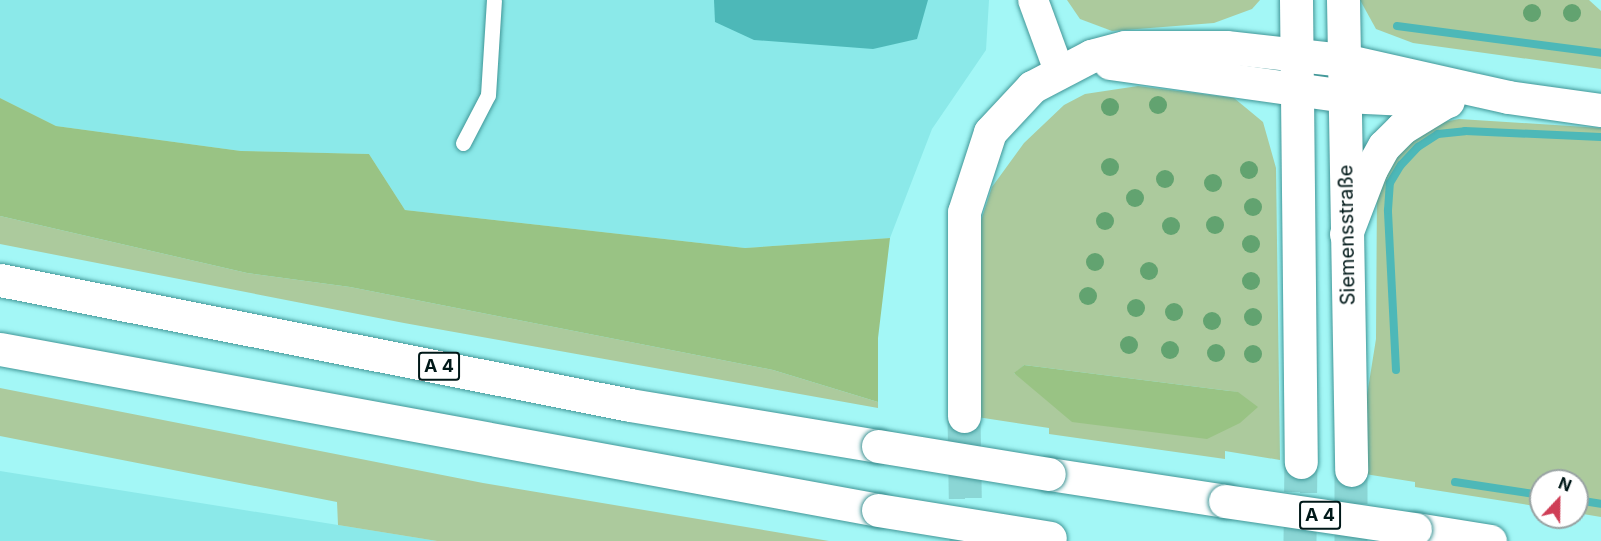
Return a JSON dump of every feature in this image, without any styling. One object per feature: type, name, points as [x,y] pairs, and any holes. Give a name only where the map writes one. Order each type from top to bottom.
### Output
[{"type":"main road","points":[[1296,0],[1295,90],[1301,462]]},
{"type":"main road","name":"Siemensstraße","points":[[1343,0],[1351,470]]},
{"type":"main road","points":[[964,416],[964,212],[975,169],[990,132],[1010,108],[1032,87],[1059,71],[1091,56],[1125,46],[1156,44],[1226,47],[1344,60],[1508,97],[1601,110]]},
{"type":"main road","points":[[1059,71],[1095,62],[1126,63],[1345,96],[1446,101],[1508,97]]},
{"type":"main road","points":[[1346,234],[1371,169],[1384,146],[1402,128],[1446,101]]},
{"type":"main road","name":"A 4","points":[[0,280],[630,405],[1050,474],[1490,541]]},
{"type":"main road","points":[[0,349],[878,510],[1060,539]]},
{"type":"street","points":[[1034,0],[1059,71]]},
{"type":"lane","points":[[463,143],[488,95],[494,0]]},
{"type":"shaded area","points":[[0,0],[989,0],[986,50],[932,129],[890,238],[745,248],[405,210],[369,154],[241,151],[56,126],[0,98]]},
{"type":"shaded area","points":[[714,0],[928,0],[917,39],[873,49],[754,40],[715,22]]},
{"type":"shaded area","points":[[0,471],[338,525],[437,541],[0,541]]},
{"type":"green space","points":[[1067,0],[1260,0],[1252,9],[1214,23],[1112,31],[1080,19]]},
{"type":"green space","points":[[1360,0],[1589,0],[1601,11],[1601,69],[1413,43],[1376,29]]},
{"type":"green space","points":[[1138,86],[1234,98],[1263,122],[1276,168],[1280,460],[1225,451],[1225,459],[1049,434],[1049,428],[977,417],[978,230],[992,187],[1024,143],[1064,105],[1085,94]],"holes":[[[1024,365],[1238,392],[1014,374]]]},
{"type":"green space","points":[[0,98],[56,126],[241,151],[369,154],[405,210],[745,248],[890,238],[878,338],[878,402],[773,370],[350,287],[247,273],[0,216]]},
{"type":"green space","points":[[1459,119],[1601,128],[1601,517],[1589,515],[1589,469],[1529,469],[1529,505],[1415,487],[1415,482],[1365,474],[1364,414],[1376,339],[1377,190],[1399,150],[1434,124]]},
{"type":"green space","points":[[0,216],[247,273],[350,287],[773,370],[878,402],[878,408],[404,323],[0,244]]},
{"type":"green space","points":[[1024,365],[1238,392],[1258,407],[1240,423],[1207,439],[1072,422],[1014,373]]},
{"type":"green space","points":[[0,388],[483,483],[829,541],[437,541],[338,525],[337,502],[0,436]]},
{"type":"waterway","points":[[1397,26],[1601,53]]},
{"type":"waterway","points":[[1396,370],[1388,210],[1390,183],[1401,165],[1418,147],[1438,134],[1465,131],[1601,137]]},
{"type":"waterway","points":[[1455,482],[1529,493]]},
{"type":"waterway","points":[[1589,502],[1601,504]]},
{"type":"tunnel","points":[[964,416],[966,541]]},
{"type":"tunnel","points":[[1300,541],[1301,462]]},
{"type":"tunnel","points":[[1351,470],[1351,541]]}]
